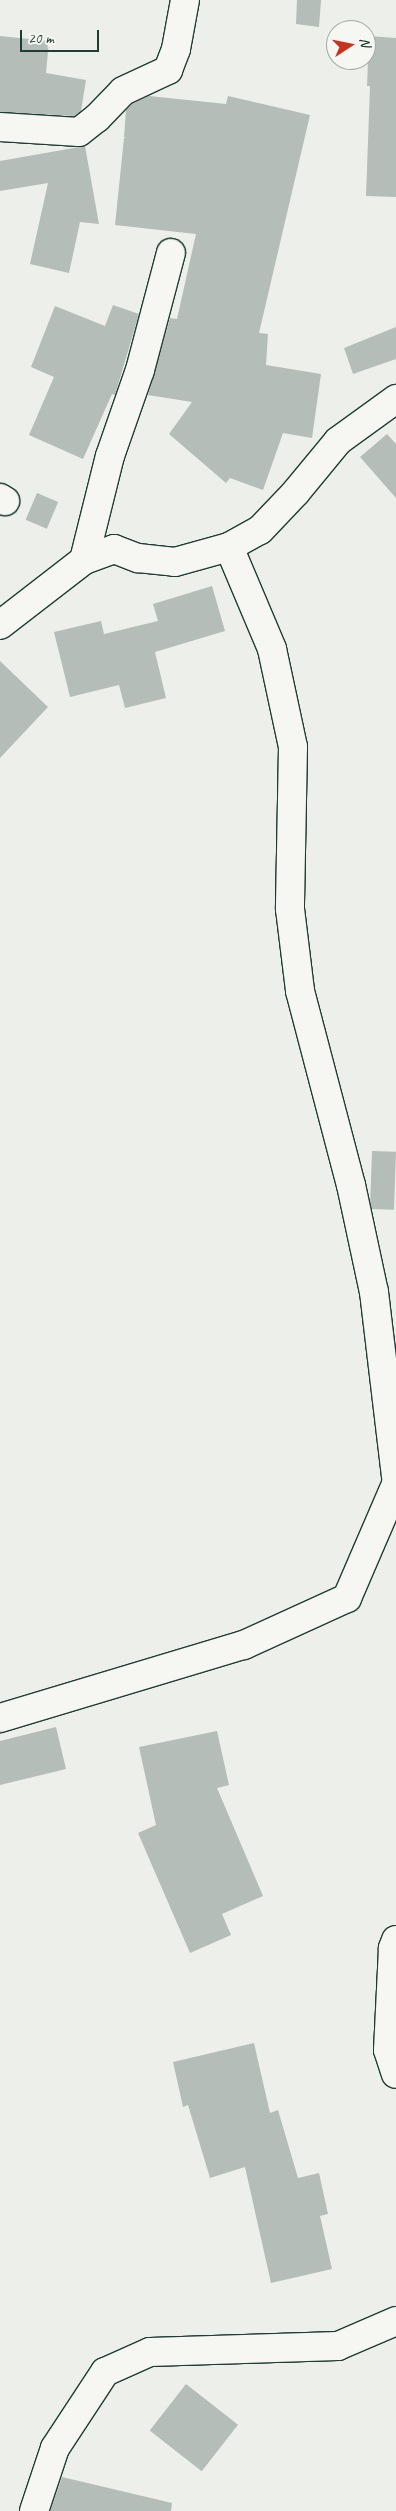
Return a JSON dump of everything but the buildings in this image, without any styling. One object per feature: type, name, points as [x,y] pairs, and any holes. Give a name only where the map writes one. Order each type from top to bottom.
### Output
[{"type":"street","points":[[0,127],[79,132],[97,118],[123,91],[168,70],[176,49],[184,0]]},
{"type":"street","points":[[84,560],[110,456],[140,370],[171,253]]},
{"type":"street","points":[[0,625],[84,560],[114,549],[138,558],[175,562],[229,547],[260,530],[296,492],[338,441],[396,399]]},
{"type":"street","points":[[229,547],[272,649],[292,747],[290,909],[300,991],[351,1185],[374,1292],[396,1477]]},
{"type":"street","points":[[0,1718],[244,1645],[347,1598],[396,1484]]},
{"type":"street","points":[[396,1940],[393,1948],[388,2050],[396,2074]]},
{"type":"street","points":[[34,2511],[55,2448],[104,2372],[150,2352],[338,2346],[396,2321]]}]
